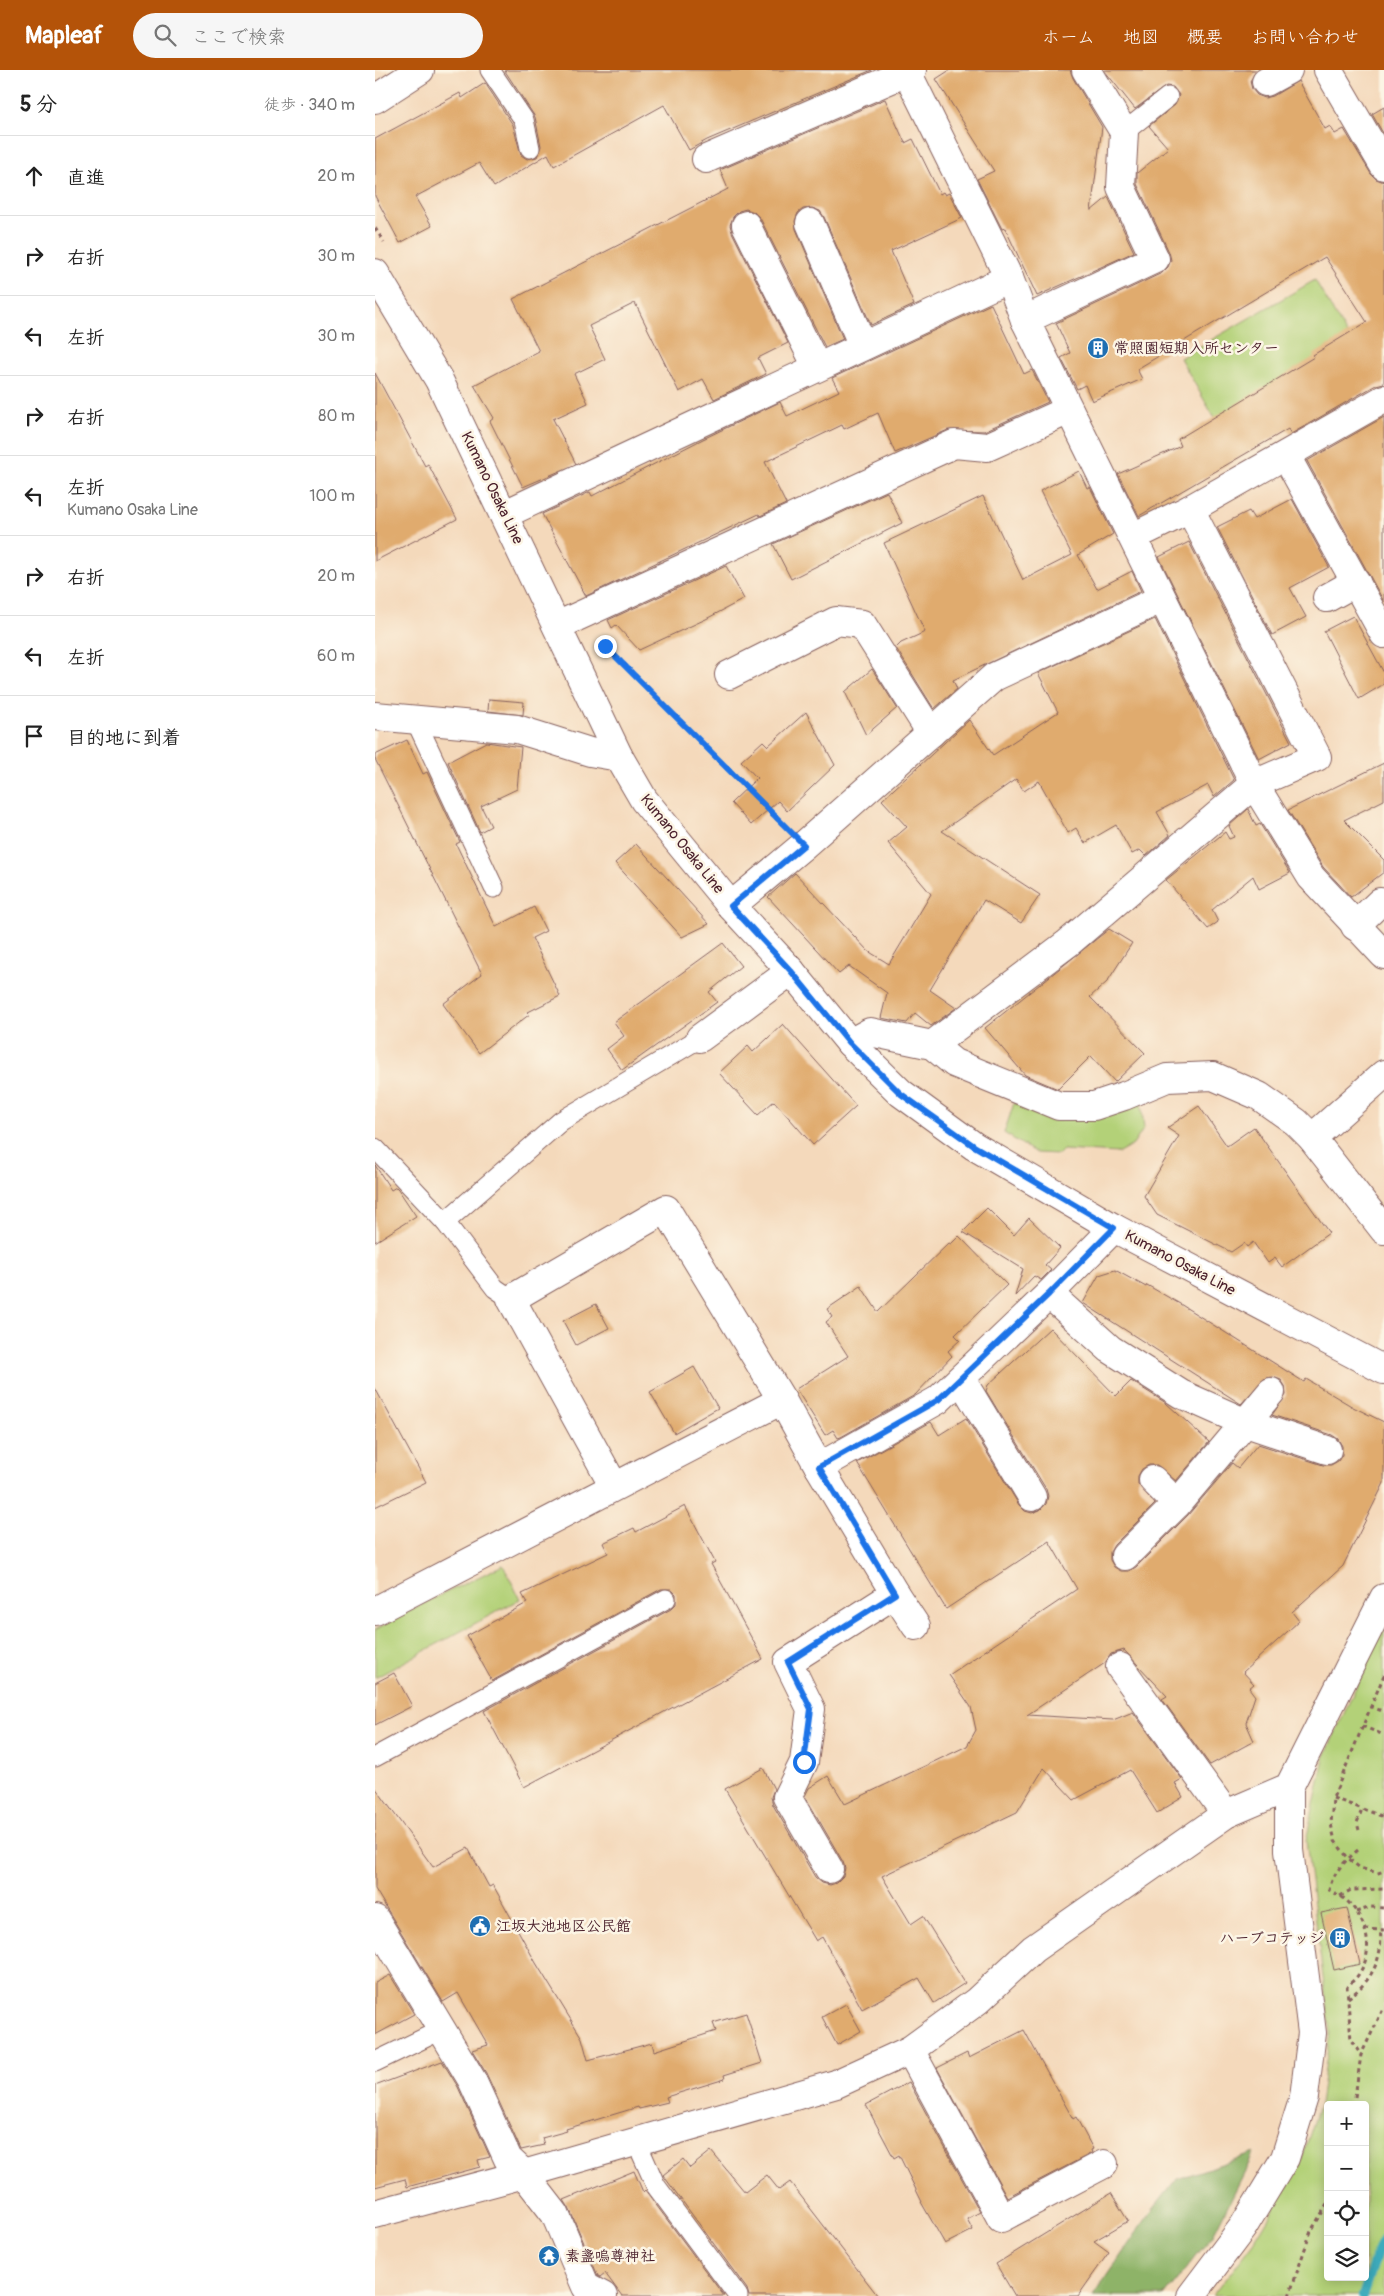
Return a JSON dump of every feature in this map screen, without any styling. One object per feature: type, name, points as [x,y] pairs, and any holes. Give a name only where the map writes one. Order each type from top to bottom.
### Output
[{"type":"street","points":[[375,99],[421,70]]},
{"type":"street","points":[[1025,320],[1155,259],[1121,187],[1124,132],[1086,70]]},
{"type":"street","points":[[1328,70],[1384,166]]},
{"type":"street","points":[[706,159],[909,71],[1009,278],[1025,320],[1133,537],[1161,599],[1254,784],[1311,877],[1384,955]]},
{"type":"street","points":[[810,223],[863,346]]},
{"type":"street","points":[[746,225],[817,367]]},
{"type":"street","name":"Kumano Osaka Line","points":[[375,273],[439,380],[505,514],[619,757],[644,800],[731,906],[791,971],[850,1043],[901,1094],[974,1146],[1114,1228],[1384,1370]]},
{"type":"street","points":[[505,514],[1009,278]]},
{"type":"street","points":[[1133,537],[1190,509],[1384,399]]},
{"type":"street","points":[[557,626],[954,444],[987,447],[1069,410]]},
{"type":"street","points":[[1286,456],[1384,634]]},
{"type":"street","points":[[931,1044],[1068,942],[1254,784],[1317,757],[1190,509]]},
{"type":"street","points":[[1327,598],[1356,582]]},
{"type":"street","points":[[731,906],[804,845],[994,677],[1161,599]]},
{"type":"street","points":[[729,675],[836,621],[862,624],[931,733]]},
{"type":"street","points":[[375,716],[517,729],[590,752],[619,757]]},
{"type":"street","points":[[1355,926],[1380,902]]},
{"type":"street","points":[[700,1038],[791,971]]},
{"type":"street","points":[[850,1043],[870,1032],[931,1044],[954,1063],[1059,1106],[1094,1106],[1167,1078],[1213,1076],[1259,1096],[1296,1122],[1311,1138],[1384,1230]]},
{"type":"street","points":[[1311,1138],[1384,1074]]},
{"type":"street","points":[[614,1486],[511,1299],[667,1209],[782,1400],[819,1467],[916,1626]]},
{"type":"street","points":[[819,1467],[938,1400],[1049,1294],[1114,1228]]},
{"type":"street","points":[[1049,1294],[1110,1349],[1181,1394],[1246,1423],[1327,1450]]},
{"type":"street","points":[[961,1379],[1032,1497]]},
{"type":"street","points":[[1125,1556],[1177,1504],[1271,1392]]},
{"type":"street","points":[[375,1611],[782,1400]]},
{"type":"street","points":[[1153,1480],[1177,1504]]},
{"type":"street","points":[[829,1869],[787,1797],[804,1762],[811,1709],[788,1662],[895,1594]]},
{"type":"street","points":[[1191,2296],[1243,2228],[1285,2158],[1305,2097],[1312,2033],[1289,1850],[1289,1787],[1384,1598]]},
{"type":"street","points":[[1120,1667],[1226,1814]]},
{"type":"street","points":[[375,2214],[524,2174],[836,2084],[910,2050],[977,2001],[1033,1949],[1226,1814],[1289,1787]]},
{"type":"street","points":[[375,1919],[472,2080],[508,2159],[524,2174],[555,2214],[586,2287],[603,2296]]},
{"type":"street","points":[[910,2050],[1001,2218],[1104,2164]]},
{"type":"lane","points":[[490,70],[524,120],[530,148]]},
{"type":"lane","points":[[1124,132],[1168,97]]},
{"type":"lane","points":[[415,719],[493,888]]},
{"type":"lane","points":[[445,1222],[561,1121],[700,1038]]},
{"type":"lane","points":[[375,1148],[445,1222],[495,1288],[511,1299]]},
{"type":"lane","points":[[375,1758],[666,1600]]},
{"type":"lane","points":[[375,2062],[441,2030]]},
{"type":"lane","points":[[637,2141],[656,2186],[739,2296]]},
{"type":"path","points":[[593,650],[605,646],[804,845]]},
{"type":"path","points":[[1384,1675],[1333,1798],[1331,1824],[1335,1841],[1348,1858],[1360,1868],[1378,1873],[1384,1871]]},
{"type":"path","points":[[1371,1706],[1384,1712]]},
{"type":"path","points":[[1362,1726],[1384,1735]]},
{"type":"path","points":[[1333,1798],[1384,1817]]},
{"type":"path","points":[[1359,1830],[1357,1823],[1362,1808]]},
{"type":"path","points":[[1358,1850],[1348,1858],[1331,1880],[1329,1890],[1346,1900],[1356,1912],[1365,1928],[1368,1942],[1367,1955],[1360,1973],[1347,1987],[1351,2040],[1361,2055]]},
{"type":"path","points":[[1339,1896],[1351,1890],[1384,1889]]},
{"type":"path","points":[[1356,1912],[1371,1907],[1384,1908]]},
{"type":"path","points":[[1348,1998],[1361,1989],[1373,1973],[1379,1958],[1382,1930],[1365,1928]]},
{"type":"path","points":[[1355,2096],[1361,2055],[1384,2007]]},
{"type":"path","points":[[1289,2296],[1311,2230],[1324,2209]]},
{"type":"green space","points":[[1315,280],[1353,345],[1218,424],[1180,358]]},
{"type":"green space","points":[[1141,1102],[1144,1128],[1133,1145],[1119,1153],[1063,1150],[1059,1154],[1036,1153],[1004,1133],[1014,1103],[1055,1117]]},
{"type":"green space","points":[[503,1565],[520,1599],[375,1678],[375,1630],[410,1610]]},
{"type":"green space","points":[[1384,1625],[1384,2296],[1212,2296],[1254,2242],[1299,2167],[1320,2104],[1330,2033],[1306,1841],[1324,1758]]},
{"type":"green space","points":[[1254,2153],[1213,2235],[1164,2296],[1093,2296],[1148,2216],[1177,2179]]},
{"type":"building","points":[[872,70],[707,140],[689,150],[664,105],[554,166],[548,154],[494,187],[479,163],[415,197],[432,226],[400,243],[375,196],[375,139],[460,93],[462,98],[485,83],[513,125],[521,155],[527,159],[537,157],[541,146],[535,117],[505,71]]},
{"type":"building","points":[[950,70],[1070,70],[1102,127],[1091,211],[1108,197],[1134,252],[1037,296],[1005,228],[1002,229],[977,179],[994,171],[936,79]]},
{"type":"building","points":[[1104,70],[1257,70],[1250,81],[1252,89],[1257,95],[1265,98],[1273,96],[1298,81],[1325,129],[1330,126],[1335,134],[1344,129],[1371,174],[1376,179],[1384,182],[1384,383],[1376,385],[1291,434],[1288,429],[1139,516],[1118,474],[1181,446],[1178,439],[1314,357],[1313,355],[1367,322],[1325,257],[1137,369],[1142,379],[1092,401],[1085,385],[1077,389],[1061,358],[1070,353],[1056,323],[1162,273],[1168,267],[1171,260],[1137,184],[1137,173],[1168,148],[1149,126],[1175,105],[1179,95],[1173,87],[1166,86],[1135,109]]},
{"type":"building","points":[[885,99],[905,143],[913,139],[940,194],[943,192],[945,195],[949,193],[962,218],[891,251],[914,305],[871,325],[824,217],[820,211],[812,208],[803,209],[798,213],[795,221],[796,229],[843,339],[825,347],[760,218],[754,212],[746,209],[739,211],[733,217],[730,225],[732,232],[788,343],[758,358],[766,374],[714,399],[703,379],[679,392],[635,303],[589,326],[605,359],[574,374],[588,403],[553,419],[576,464],[523,487],[490,421],[494,418],[474,385],[539,351],[513,299],[728,189],[720,170]]},
{"type":"building","points":[[1384,107],[1384,135],[1372,114]]},
{"type":"building","points":[[991,304],[1024,374],[1032,370],[1048,402],[984,431],[948,430],[895,453],[878,413],[844,429],[842,425],[765,462],[786,504],[760,516],[759,514],[586,596],[542,514],[590,492],[592,496],[780,402],[787,416],[839,391],[832,378]]},
{"type":"building","points":[[375,373],[425,466],[428,464],[457,519],[375,561]]},
{"type":"building","points":[[1384,417],[1384,602],[1307,461]]},
{"type":"building","points":[[1079,471],[1087,488],[1090,487],[1113,534],[1078,555],[1097,589],[1132,571],[1141,591],[953,680],[957,689],[934,709],[896,648],[901,643],[925,632],[884,543],[983,496],[1023,580],[1072,555],[1040,491]]},
{"type":"building","points":[[887,492],[902,523],[791,579],[773,544]]},
{"type":"building","points":[[1292,499],[1329,567],[1290,588],[1306,617],[1272,635],[1217,527],[1249,511],[1254,519]]},
{"type":"building","points":[[1189,542],[1291,742],[1259,759],[1159,557]]},
{"type":"building","points":[[726,566],[744,599],[639,650],[616,625],[612,628],[608,620]]},
{"type":"building","points":[[1353,616],[1384,673],[1384,684],[1359,699],[1324,631]]},
{"type":"building","points":[[1155,619],[1234,780],[1214,797],[1208,785],[1157,812],[1170,835],[1146,856],[1140,850],[1132,854],[1116,825],[1085,843],[1076,828],[1068,833],[1039,781],[1024,791],[1016,779],[942,831],[1040,895],[1021,923],[984,900],[930,990],[956,1008],[931,1026],[915,1013],[907,1023],[881,1018],[887,993],[849,966],[839,974],[768,897],[795,873],[868,951],[889,964],[931,894],[888,843],[907,827],[882,800],[969,720],[993,755],[1058,712],[1038,673]]},
{"type":"building","points":[[872,669],[897,708],[866,735],[845,692]]},
{"type":"building","points":[[489,699],[524,702],[523,715],[488,711]]},
{"type":"building","points":[[806,712],[835,765],[787,811],[778,801],[751,825],[731,803],[757,778],[741,761],[763,741],[768,746]]},
{"type":"building","points":[[407,740],[423,774],[427,772],[460,842],[456,844],[496,927],[534,907],[546,931],[532,938],[560,996],[528,1012],[530,1014],[479,1053],[443,1004],[482,974],[375,759],[375,755]]},
{"type":"building","points":[[486,742],[521,747],[517,789],[481,806],[491,826],[480,832],[448,762]]},
{"type":"building","points":[[1384,763],[1384,800],[1344,820],[1384,860],[1384,872],[1351,897],[1323,867],[1288,810]]},
{"type":"building","points":[[1248,809],[1256,826],[1260,824],[1290,873],[1259,889],[1253,876],[1212,910],[1218,922],[1208,929],[1166,880],[1225,832],[1229,839],[1234,837],[1229,826]]},
{"type":"building","points":[[636,844],[709,924],[682,937],[615,863]]},
{"type":"building","points":[[1109,929],[1132,943],[1107,982],[1090,997],[1145,1053],[1115,1082],[1091,1056],[1058,1089],[1025,1075],[985,1028]]},
{"type":"building","points":[[723,943],[741,966],[709,992],[717,1002],[622,1070],[607,1049],[624,1036],[614,1022]]},
{"type":"building","points":[[783,1024],[856,1106],[813,1145],[774,1101],[758,1115],[719,1073],[748,1046],[753,1052]]},
{"type":"building","points":[[1199,1106],[1227,1146],[1254,1127],[1329,1233],[1282,1267],[1275,1258],[1268,1263],[1253,1242],[1247,1247],[1244,1243],[1231,1252],[1157,1215],[1144,1196],[1179,1136],[1167,1128]]},
{"type":"building","points":[[375,1165],[391,1190],[396,1187],[398,1189],[416,1216],[375,1242]]},
{"type":"building","points":[[987,1208],[1014,1235],[1029,1218],[1060,1248],[1045,1265],[1051,1270],[1041,1280],[1034,1276],[1015,1296],[1023,1269],[963,1232]]},
{"type":"building","points":[[959,1236],[1007,1285],[955,1335],[960,1340],[948,1351],[952,1356],[915,1395],[841,1437],[838,1438],[833,1430],[825,1435],[796,1389],[848,1356],[826,1322],[832,1317],[827,1309],[861,1286],[878,1312],[949,1243],[951,1244]]},
{"type":"building","points":[[1115,1270],[1146,1287],[1147,1285],[1180,1304],[1304,1382],[1306,1379],[1353,1407],[1384,1422],[1384,1483],[1343,1566],[1292,1612],[1299,1621],[1243,1672],[1254,1684],[1249,1688],[1255,1696],[1246,1723],[1254,1741],[1210,1765],[1162,1699],[1167,1696],[1124,1650],[1111,1654],[1105,1663],[1027,1715],[1113,1720],[1133,1712],[1182,1779],[1175,1783],[1183,1797],[1157,1813],[1130,1770],[1074,1800],[1044,1768],[1017,1812],[882,1876],[911,1924],[923,1916],[965,1983],[934,2003],[919,1978],[862,2009],[822,1937],[816,1941],[725,1789],[763,1768],[774,1789],[771,1797],[773,1805],[815,1877],[822,1883],[830,1885],[836,1883],[843,1876],[845,1868],[805,1796],[809,1788],[828,1776],[845,1804],[967,1746],[976,1730],[971,1707],[949,1675],[1077,1589],[1049,1541],[946,1609],[857,1463],[931,1422],[939,1435],[966,1418],[1019,1505],[1025,1511],[1032,1513],[1040,1510],[1046,1504],[1048,1496],[1046,1489],[986,1391],[988,1385],[1050,1328],[1116,1396],[1131,1381],[1166,1403],[1209,1442],[1176,1481],[1157,1465],[1149,1465],[1142,1469],[1138,1476],[1138,1484],[1155,1504],[1114,1545],[1110,1552],[1110,1560],[1114,1567],[1121,1571],[1129,1571],[1136,1567],[1188,1515],[1232,1463],[1238,1468],[1258,1444],[1323,1465],[1331,1465],[1338,1461],[1342,1455],[1342,1446],[1338,1439],[1332,1435],[1272,1415],[1286,1395],[1285,1386],[1281,1380],[1273,1377],[1265,1378],[1241,1404],[1083,1303],[1099,1275]]},
{"type":"building","points":[[596,1304],[609,1328],[576,1345],[563,1321]]},
{"type":"building","points":[[694,1367],[718,1408],[674,1433],[650,1392]]},
{"type":"building","points":[[375,1388],[426,1482],[375,1507]]},
{"type":"building","points":[[685,1506],[715,1562],[711,1564],[763,1659],[524,1787],[484,1711],[671,1609],[676,1604],[676,1594],[671,1589],[661,1589],[492,1681],[467,1636],[527,1603],[522,1594],[608,1553],[603,1543],[634,1528],[636,1532]]},
{"type":"building","points":[[394,1673],[412,1706],[375,1725],[375,1683]]},
{"type":"building","points":[[375,1787],[433,1867],[468,1848],[489,1887],[493,1885],[536,1963],[582,2038],[588,2060],[652,2043],[654,2051],[716,2031],[713,2023],[746,2013],[762,2063],[724,2075],[725,2079],[666,2097],[668,2102],[639,2109],[638,2107],[566,2129],[567,2131],[542,2138],[544,2145],[521,2150],[486,2073],[472,2050],[488,2045],[458,1993],[443,2002],[375,1889]]},
{"type":"building","name":"ハーブコテッジ","points":[[1347,1908],[1360,1964],[1334,1970],[1321,1913]]},
{"type":"building","points":[[390,1975],[414,2014],[375,2035],[375,1983]]},
{"type":"building","points":[[846,2004],[861,2031],[837,2045],[822,2017]]},
{"type":"building","points":[[1024,2030],[1073,2119],[1076,2117],[1093,2149],[1091,2150],[1092,2153],[1007,2197],[937,2068],[967,2053],[969,2058]]},
{"type":"building","points":[[442,2061],[458,2087],[490,2157],[478,2160],[480,2167],[407,2187],[405,2179],[375,2187],[375,2086]]},
{"type":"building","points":[[909,2082],[980,2212],[967,2219],[973,2230],[945,2244],[921,2202],[899,2155],[894,2158],[866,2105]]},
{"type":"building","points":[[711,2151],[745,2192],[767,2175],[779,2190],[790,2182],[878,2296],[749,2296],[747,2289],[663,2175],[683,2159],[690,2168]]},
{"type":"building","points":[[634,2171],[643,2192],[645,2190],[724,2296],[622,2296],[605,2273],[600,2277],[598,2276],[564,2200]]},
{"type":"building","points":[[1111,2193],[1128,2221],[1094,2241],[1109,2252],[1078,2296],[1015,2296],[996,2264]]},
{"type":"waterway","points":[[1363,2296],[1378,2250],[1384,2239]]},
{"type":"place","name":"常照園短期入所センター","points":[[1098,348]]},
{"type":"place","name":"江坂大池地区公民館","points":[[480,1926]]},
{"type":"place","name":"ハーブコテッジ","points":[[1340,1938]]},
{"type":"place","name":"素盞嗚尊神社","points":[[549,2256]]},
{"type":"route","points":[[605,646],[804,845],[731,906],[791,971],[850,1043],[901,1094],[974,1146],[1114,1228],[1049,1294],[938,1400],[819,1467],[895,1594],[788,1662],[811,1709],[804,1762]]}]
